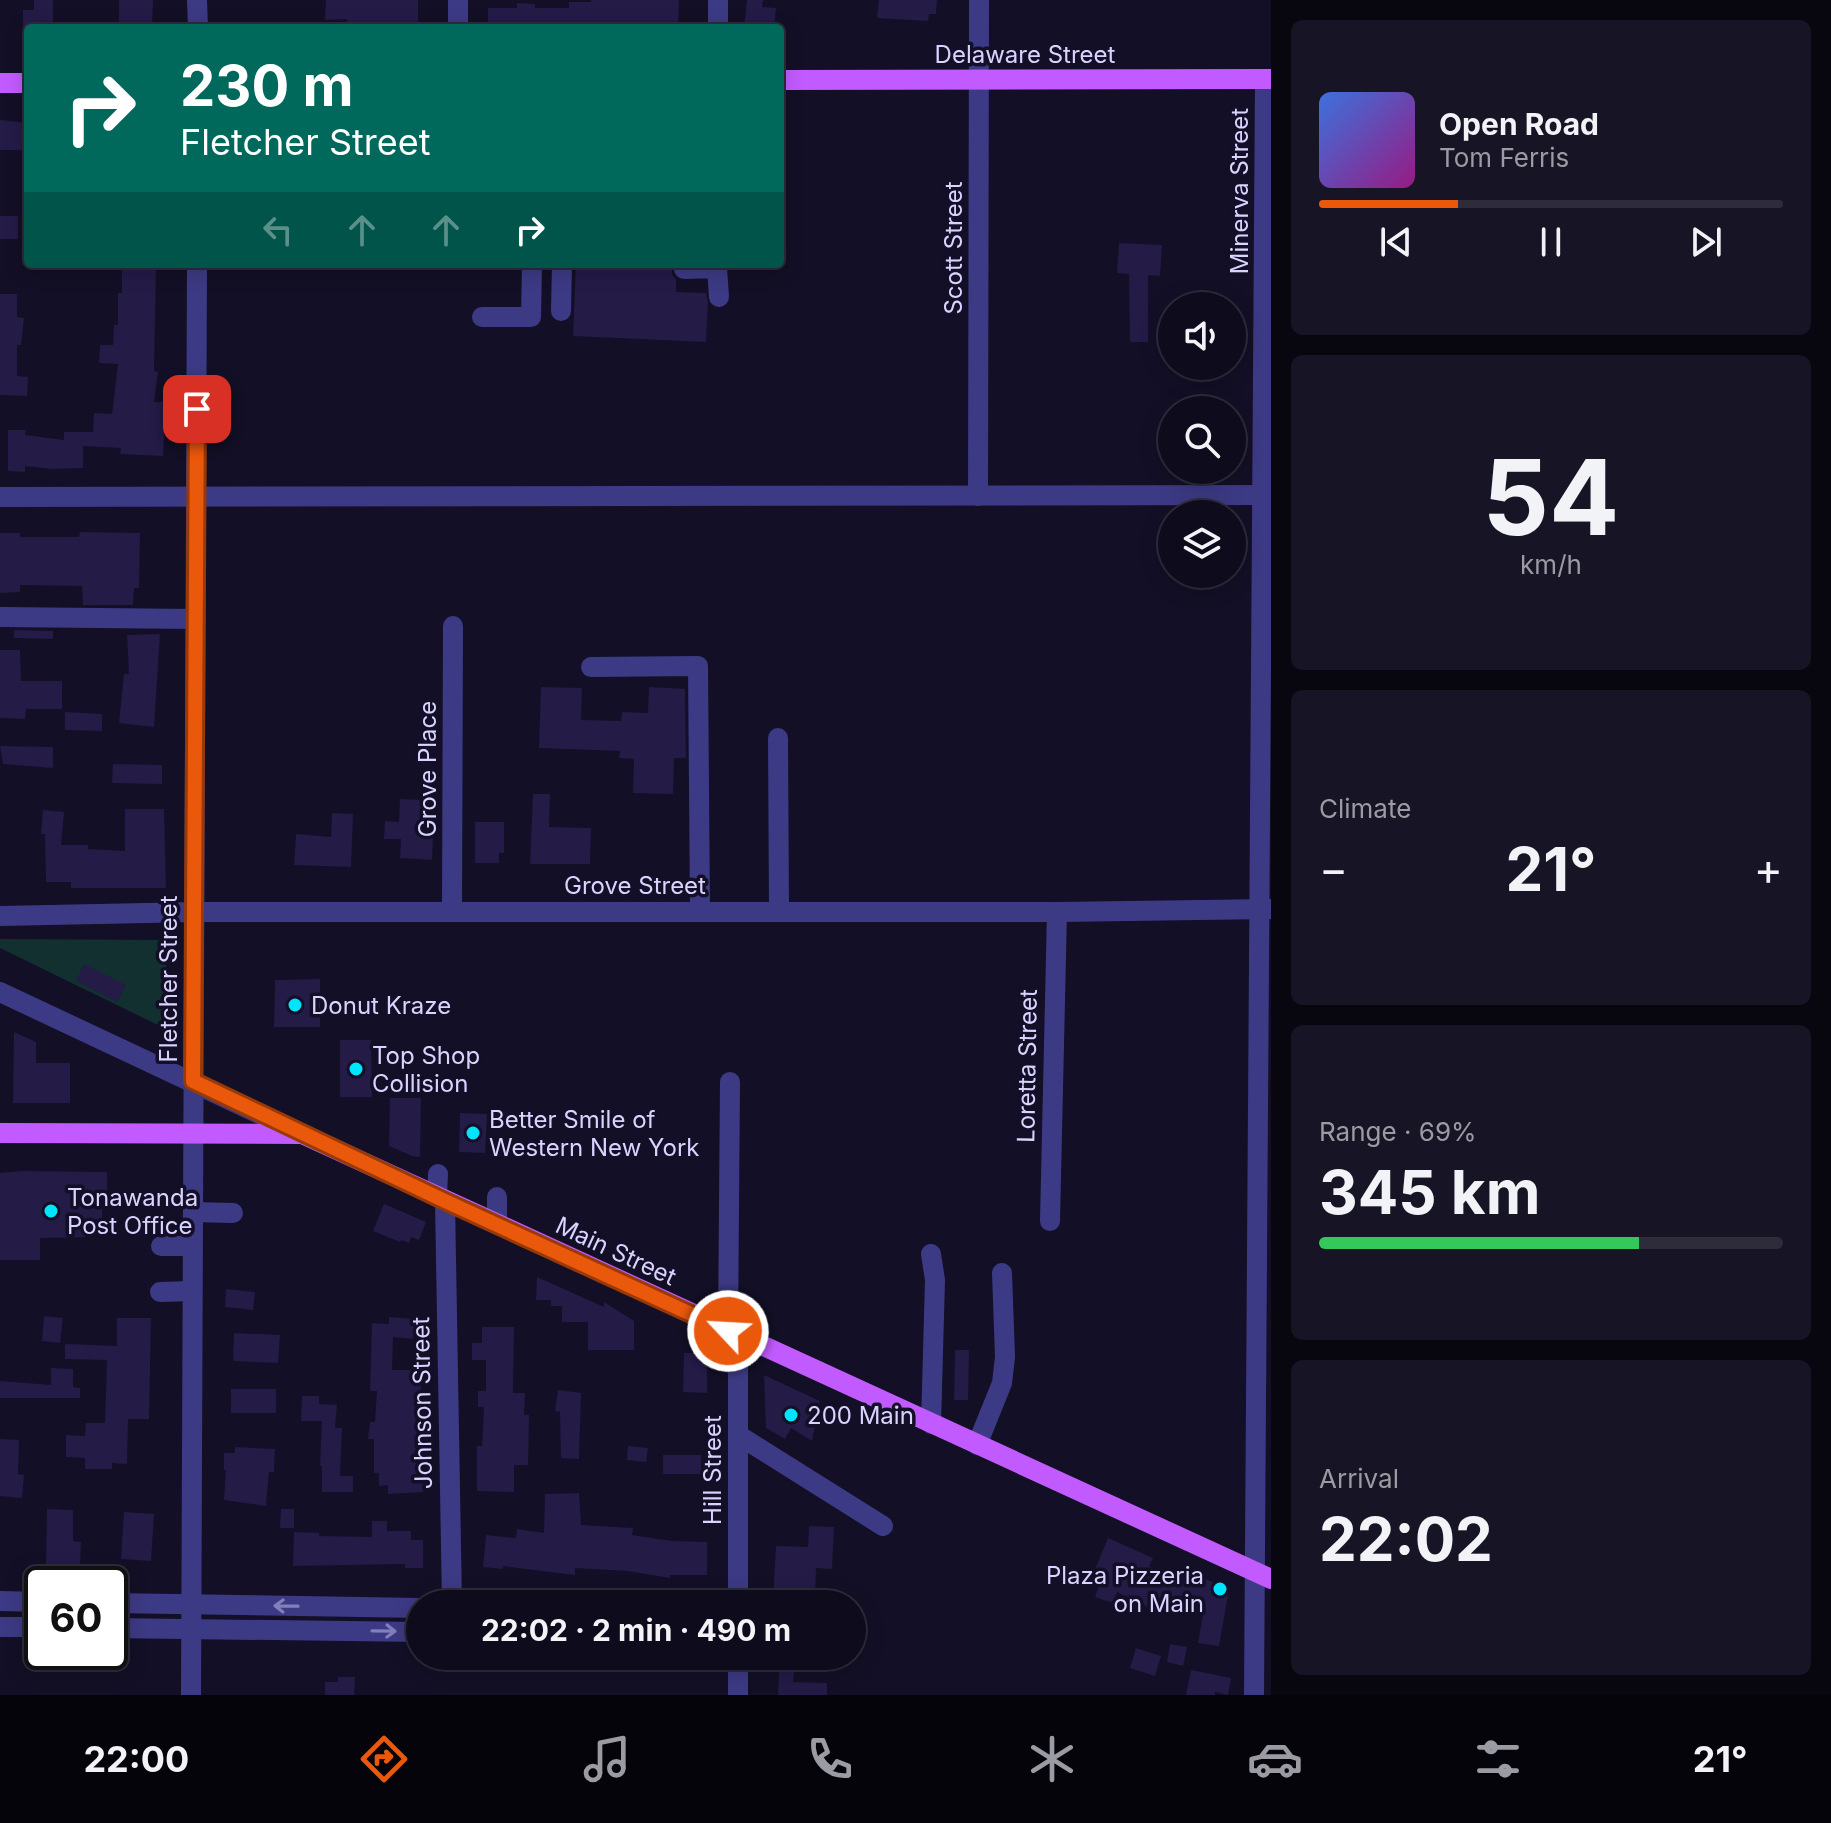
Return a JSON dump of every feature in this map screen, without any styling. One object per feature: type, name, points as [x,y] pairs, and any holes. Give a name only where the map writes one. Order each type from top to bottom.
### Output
[{"type":"main road","name":"Delaware Street","points":[[784,80],[1268,80]]},
{"type":"main road","points":[[0,83],[24,83]]},
{"type":"main road","points":[[0,1133],[302,1134]]},
{"type":"main road","name":"Main Street","points":[[302,1134],[1263,1576]]},
{"type":"street","points":[[197,0],[198,24]]},
{"type":"street","points":[[458,0],[458,24]]},
{"type":"street","points":[[718,0],[718,24]]},
{"type":"street","name":"Scott Street","points":[[978,496],[979,0]]},
{"type":"street","name":"Minerva Street","points":[[1263,1576],[1268,80]]},
{"type":"street","name":"Fletcher Street","points":[[191,1695],[197,268]]},
{"type":"street","points":[[482,317],[531,317],[532,268]]},
{"type":"street","points":[[561,311],[562,268]]},
{"type":"street","points":[[684,268],[717,268],[719,297]]},
{"type":"street","points":[[0,497],[1268,495]]},
{"type":"street","points":[[0,617],[196,619]]},
{"type":"street","name":"Grove Place","points":[[452,912],[453,626]]},
{"type":"street","points":[[591,667],[698,666],[700,911]]},
{"type":"street","points":[[778,738],[779,911]]},
{"type":"street","name":"Grove Street","points":[[0,916],[195,912],[1057,912],[1265,909]]},
{"type":"street","name":"Loretta Street","points":[[1050,1221],[1057,912]]},
{"type":"street","name":"Main Street","points":[[0,992],[302,1134]]},
{"type":"street","name":"Hill Street","points":[[730,1082],[733,1333],[738,1435],[738,1590]]},
{"type":"street","name":"Johnson Street","points":[[438,1174],[452,1590]]},
{"type":"street","points":[[497,1197],[497,1225]]},
{"type":"street","points":[[193,1212],[233,1213]]},
{"type":"street","points":[[161,1246],[192,1246]]},
{"type":"street","points":[[931,1254],[935,1280],[931,1424]]},
{"type":"street","points":[[977,1445],[1002,1383],[1005,1357],[1002,1273]]},
{"type":"street","points":[[160,1292],[192,1291]]},
{"type":"street","points":[[738,1435],[883,1526]]},
{"type":"street","points":[[1254,1695],[1263,1576]]},
{"type":"street","points":[[0,1601],[24,1602]]},
{"type":"street","points":[[128,1603],[406,1608]]},
{"type":"street","points":[[317,1606],[317,1630]]},
{"type":"street","points":[[0,1627],[24,1627]]},
{"type":"street","points":[[128,1628],[406,1632]]},
{"type":"street","points":[[738,1670],[738,1695]]},
{"type":"green space","points":[[0,939],[166,940],[166,1029],[0,948]]},
{"type":"building","points":[[34,0],[53,0],[53,24],[24,24],[23,28],[23,10],[34,10]]},
{"type":"building","points":[[119,0],[153,0],[152,24],[119,24]]},
{"type":"building","points":[[326,0],[418,0],[418,24],[347,24],[347,19],[325,20]]},
{"type":"building","points":[[679,0],[678,24],[488,24],[488,8],[517,8],[517,3],[535,4],[535,8],[569,8],[569,2]]},
{"type":"building","points":[[747,0],[763,0],[762,7],[776,8],[774,24],[744,24]]},
{"type":"building","points":[[879,0],[937,0],[936,14],[929,14],[928,21],[877,18]]},
{"type":"building","points":[[0,120],[24,123],[24,150],[0,150]]},
{"type":"building","points":[[0,216],[18,216],[18,239],[0,239]]},
{"type":"building","points":[[1119,243],[1162,245],[1160,276],[1148,275],[1148,342],[1130,342],[1129,274],[1117,273]]},
{"type":"building","points":[[122,268],[156,268],[154,371],[158,372],[154,402],[166,402],[163,456],[120,454],[121,448],[83,446],[83,468],[25,466],[25,472],[8,471],[8,430],[26,430],[25,435],[64,440],[64,432],[93,432],[94,413],[112,414],[118,364],[99,363],[100,345],[113,345],[114,325],[118,325],[118,293],[122,293]]},
{"type":"building","points":[[576,268],[671,268],[676,279],[676,292],[706,293],[706,342],[573,336]]},
{"type":"building","points":[[0,294],[17,294],[17,317],[24,318],[21,345],[17,345],[17,376],[28,377],[27,396],[0,395]]},
{"type":"building","points":[[80,532],[140,533],[139,588],[134,588],[133,605],[83,605],[82,586],[20,585],[20,592],[0,593],[0,533],[20,533],[20,537],[79,537]]},
{"type":"building","points":[[14,630],[53,631],[53,639],[14,638]]},
{"type":"building","points":[[160,634],[154,727],[119,723],[124,674],[129,674],[127,635]]},
{"type":"building","points":[[0,650],[20,650],[21,681],[62,681],[62,709],[26,709],[25,719],[0,718]]},
{"type":"building","points":[[541,687],[582,688],[581,720],[621,721],[622,712],[648,713],[649,687],[685,689],[686,758],[674,758],[673,794],[633,793],[634,759],[619,758],[620,751],[539,748]]},
{"type":"building","points":[[65,712],[102,714],[102,731],[65,730]]},
{"type":"building","points":[[0,746],[53,747],[53,768],[3,764]]},
{"type":"building","points":[[113,764],[162,765],[162,784],[112,783]]},
{"type":"building","points":[[533,794],[550,794],[549,827],[591,828],[590,864],[530,864]]},
{"type":"building","points":[[400,799],[424,800],[423,811],[429,812],[427,837],[433,837],[432,860],[400,858],[401,839],[384,839],[385,821],[399,822]]},
{"type":"building","points":[[125,809],[164,809],[166,888],[71,888],[71,882],[46,882],[45,834],[41,834],[43,810],[64,812],[61,845],[88,845],[88,849],[125,851]]},
{"type":"building","points":[[332,813],[353,814],[351,867],[294,865],[296,834],[331,837]]},
{"type":"building","points":[[475,822],[504,822],[504,853],[499,853],[499,863],[475,863]]},
{"type":"building","points":[[84,964],[126,985],[117,1002],[76,981]]},
{"type":"building","name":"Donut Kraze","points":[[320,979],[320,1027],[274,1027],[275,980]]},
{"type":"building","points":[[14,1032],[36,1042],[36,1063],[70,1063],[70,1103],[13,1103]]},
{"type":"building","name":"Top Shop Collision","points":[[340,1040],[371,1040],[372,1097],[340,1097]]},
{"type":"building","points":[[390,1098],[421,1098],[420,1157],[389,1146]]},
{"type":"building","name":"Better Smile of Western New York","points":[[460,1113],[487,1114],[485,1153],[459,1152]]},
{"type":"building","name":"Tonawanda Post Office","points":[[107,1172],[107,1203],[102,1203],[102,1220],[87,1219],[87,1237],[40,1238],[40,1260],[0,1260],[0,1173]]},
{"type":"building","points":[[384,1204],[426,1222],[419,1240],[411,1237],[409,1243],[400,1242],[373,1231]]},
{"type":"building","points":[[537,1277],[604,1307],[604,1302],[634,1321],[634,1350],[588,1350],[588,1322],[562,1322],[562,1306],[551,1306],[551,1300],[536,1300]]},
{"type":"building","points":[[226,1289],[255,1292],[253,1310],[225,1307]]},
{"type":"building","points":[[44,1316],[63,1318],[60,1343],[42,1341]]},
{"type":"building","points":[[389,1317],[415,1319],[413,1339],[393,1337],[392,1370],[420,1370],[421,1391],[418,1391],[415,1425],[420,1426],[418,1454],[422,1454],[423,1492],[388,1494],[388,1485],[379,1486],[379,1473],[374,1473],[374,1439],[368,1439],[370,1422],[375,1422],[377,1391],[370,1391],[372,1323],[389,1324]]},
{"type":"building","points":[[117,1318],[151,1318],[149,1419],[128,1419],[127,1464],[112,1463],[112,1469],[85,1469],[85,1458],[66,1457],[66,1435],[85,1436],[86,1423],[105,1423],[107,1360],[65,1359],[65,1344],[117,1346]]},
{"type":"building","points":[[482,1327],[514,1327],[513,1393],[525,1393],[524,1415],[529,1415],[528,1465],[514,1465],[514,1492],[477,1491],[477,1446],[482,1446],[484,1407],[478,1407],[478,1391],[486,1391],[486,1360],[472,1360],[472,1343],[482,1343]]},
{"type":"building","points":[[234,1333],[280,1335],[278,1363],[233,1361]]},
{"type":"building","points":[[955,1350],[969,1350],[968,1400],[954,1400]]},
{"type":"building","points":[[684,1353],[707,1353],[707,1393],[683,1392]]},
{"type":"building","points":[[51,1368],[73,1369],[73,1387],[80,1388],[80,1398],[0,1398],[0,1381],[51,1385]]},
{"type":"building","name":"200 Main","points":[[764,1375],[820,1401],[812,1441],[791,1428],[785,1439],[766,1428]]},
{"type":"building","points":[[231,1389],[276,1389],[276,1413],[231,1413]]},
{"type":"building","points":[[558,1390],[581,1393],[579,1459],[561,1458],[560,1412],[555,1411]]},
{"type":"building","points":[[302,1396],[319,1396],[319,1404],[337,1405],[335,1428],[342,1428],[340,1476],[353,1476],[353,1492],[322,1492],[322,1421],[301,1421]]},
{"type":"building","points":[[0,1439],[19,1440],[18,1474],[24,1475],[22,1498],[0,1496]]},
{"type":"building","points":[[628,1446],[648,1448],[646,1462],[627,1460]]},
{"type":"building","points":[[235,1447],[275,1449],[274,1472],[269,1472],[266,1506],[224,1500],[224,1453],[235,1453]]},
{"type":"building","points":[[663,1455],[701,1455],[701,1474],[663,1474]]},
{"type":"building","points":[[579,1493],[581,1525],[633,1528],[632,1535],[707,1542],[707,1575],[670,1575],[670,1578],[628,1571],[575,1568],[575,1575],[503,1566],[503,1569],[483,1567],[486,1535],[516,1538],[517,1529],[544,1533],[545,1494]]},
{"type":"building","points":[[47,1509],[73,1510],[73,1541],[81,1542],[80,1566],[46,1565]]},
{"type":"building","points":[[281,1509],[294,1509],[294,1528],[280,1528]]},
{"type":"building","points":[[124,1512],[154,1514],[151,1561],[121,1559]]},
{"type":"building","points":[[372,1521],[387,1521],[387,1531],[411,1531],[411,1540],[423,1540],[423,1568],[405,1568],[405,1564],[293,1566],[294,1532],[372,1537]]},
{"type":"building","points":[[809,1526],[834,1527],[832,1569],[816,1568],[815,1590],[774,1590],[776,1546],[808,1547]]},
{"type":"building","points":[[1108,1538],[1153,1558],[1149,1566],[1189,1580],[1191,1573],[1229,1589],[1219,1646],[1198,1643],[1204,1609],[1174,1604],[1173,1608],[1166,1606],[1163,1614],[1117,1592],[1113,1603],[1095,1597],[1103,1576],[1094,1572]]},
{"type":"building","points":[[1170,1644],[1187,1647],[1183,1666],[1167,1662]]},
{"type":"building","points":[[1136,1648],[1161,1656],[1155,1676],[1130,1668]]},
{"type":"building","points":[[779,1670],[794,1670],[793,1682],[827,1683],[827,1695],[778,1695]]},
{"type":"building","points":[[1191,1670],[1231,1678],[1228,1695],[1215,1692],[1215,1695],[1186,1695]]},
{"type":"building","points":[[338,1677],[355,1677],[354,1695],[325,1695],[325,1682],[338,1682]]},
{"type":"place","name":"Donut Kraze","points":[[295,1005]]},
{"type":"place","name":"Top Shop Collision","points":[[356,1069]]},
{"type":"place","name":"Better Smile of Western New York","points":[[473,1133]]},
{"type":"place","name":"Tonawanda Post Office","points":[[51,1211]]},
{"type":"place","name":"200 Main","points":[[791,1415]]},
{"type":"place","name":"Plaza Pizzeria on Main","points":[[1220,1589]]},
{"type":"route","points":[[197,409],[193,1081],[728,1331]]}]
